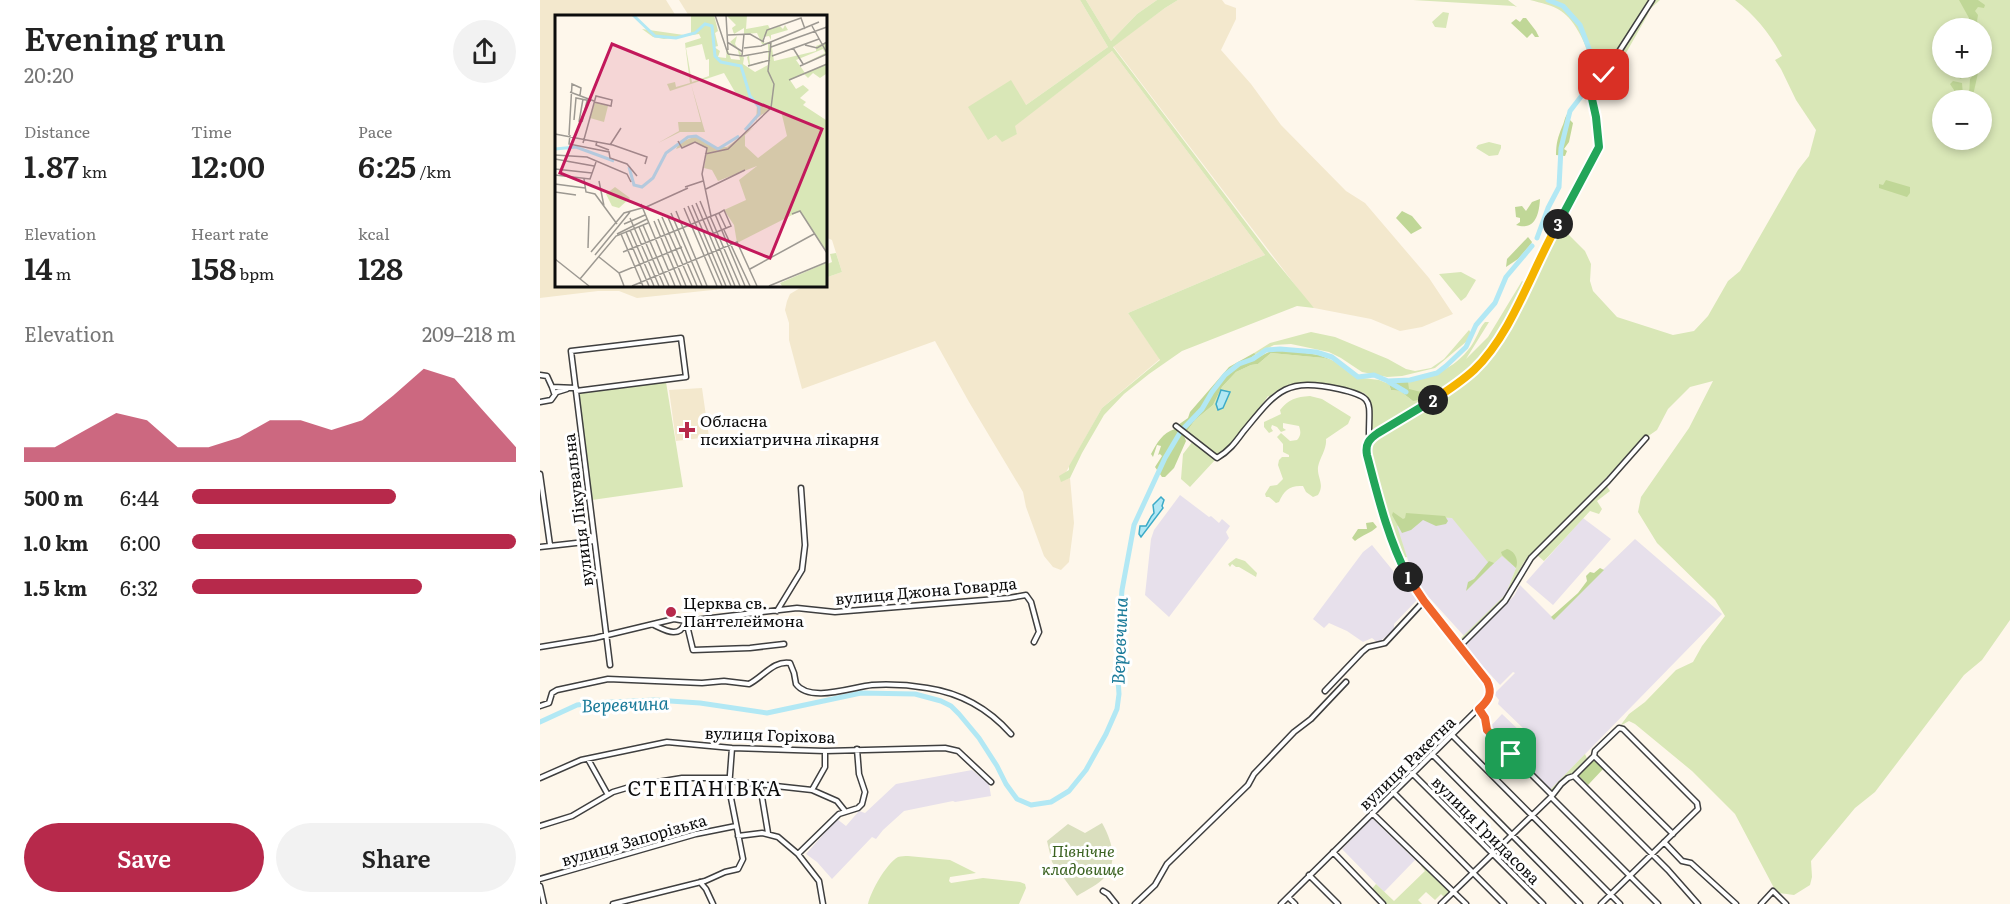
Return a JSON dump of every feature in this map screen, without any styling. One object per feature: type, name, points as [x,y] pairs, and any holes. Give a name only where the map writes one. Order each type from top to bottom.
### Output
[{"type":"street","points":[[1371,438],[1460,382],[1491,350],[1593,161],[1599,147],[1592,99],[1604,75],[1652,0]]},
{"type":"street","name":"вулиця Лікувальна","points":[[576,389],[686,377],[681,338],[572,351],[576,389],[605,635],[610,665]]},
{"type":"street","points":[[540,375],[547,376],[553,392],[556,393]]},
{"type":"street","name":"вулиця Ракетна","points":[[1178,428],[1217,458],[1229,450],[1276,393],[1295,386],[1312,385],[1355,393],[1364,397],[1369,405],[1371,438],[1367,445],[1367,455],[1387,527],[1401,564],[1424,601],[1490,688],[1490,697],[1479,709],[1281,904]]},
{"type":"street","points":[[552,387],[576,389]]},
{"type":"street","points":[[540,402],[551,400],[556,393],[568,389]]},
{"type":"street","points":[[1460,646],[1505,601],[1531,558],[1608,481],[1646,438]]},
{"type":"street","points":[[540,474],[550,545]]},
{"type":"street","points":[[777,611],[802,570],[806,545],[801,488]]},
{"type":"street","points":[[540,547],[594,541]]},
{"type":"street","name":"вулиця Джона Говарда","points":[[540,647],[674,619],[684,622],[802,608],[835,612],[1026,595],[1031,602],[1039,632],[1035,642]]},
{"type":"street","points":[[1325,691],[1368,647],[1385,643],[1424,601]]},
{"type":"street","points":[[654,625],[663,629],[664,621]]},
{"type":"street","points":[[684,622],[693,650],[784,644]]},
{"type":"street","name":"вулиця Джона Говарда","points":[[663,629],[667,632],[676,632],[683,628],[684,622]]},
{"type":"street","points":[[540,706],[549,703],[554,692],[608,679],[702,683],[724,681],[749,684],[784,662],[790,663],[796,684],[803,690],[825,693],[874,685],[928,688],[959,696],[975,704],[996,718],[1011,734]]},
{"type":"street","points":[[1136,904],[1155,885],[1167,864],[1248,785],[1254,774],[1346,682]]},
{"type":"street","points":[[1479,709],[1485,718],[1489,732],[1658,904]]},
{"type":"street","points":[[1441,904],[1474,874],[1565,780],[1574,776],[1620,728],[1698,805],[1696,813],[1601,904]]},
{"type":"street","points":[[1452,735],[1620,904]]},
{"type":"street","name":"вулиця Горіхова","points":[[540,778],[575,762],[667,742],[732,748],[825,751],[916,747],[953,749],[991,782]]},
{"type":"street","points":[[613,904],[631,902],[700,882],[740,867],[743,859],[730,796],[732,748]]},
{"type":"street","points":[[798,854],[838,814],[860,807],[865,795],[859,774],[857,749]]},
{"type":"street","points":[[812,790],[825,767],[825,751]]},
{"type":"street","points":[[1432,754],[1580,904]]},
{"type":"street","points":[[1594,755],[1672,834]]},
{"type":"street","points":[[588,759],[608,795]]},
{"type":"street","name":"вулиця Гридасова","points":[[1412,773],[1543,904]]},
{"type":"street","points":[[1574,776],[1698,904]]},
{"type":"street","points":[[540,826],[572,816],[620,790],[666,779],[729,780],[812,790],[837,801],[844,811]]},
{"type":"street","points":[[760,785],[768,833]]},
{"type":"street","points":[[1393,792],[1504,904]]},
{"type":"street","points":[[1372,813],[1466,904]]},
{"type":"street","name":"вулиця Запорізька","points":[[540,879],[696,834],[736,826]]},
{"type":"street","points":[[738,836],[768,833],[778,837],[798,854],[819,881],[823,904]]},
{"type":"street","points":[[1664,842],[1682,861],[1691,863],[1736,904]]},
{"type":"street","points":[[1333,852],[1383,904]]},
{"type":"street","points":[[1309,875],[1338,904]]},
{"type":"street","points":[[700,882],[713,904]]},
{"type":"street","points":[[540,886],[544,904]]},
{"type":"street","points":[[1103,891],[1116,904]]},
{"type":"street","points":[[1761,904],[1773,891],[1786,904]]},
{"type":"street","points":[[1288,897],[1295,904]]},
{"type":"shaded area","points":[[540,0],[666,0],[675,15],[555,15],[555,286],[737,286],[637,298],[619,291],[598,291],[540,298]]},
{"type":"shaded area","points":[[679,0],[1080,0],[1108,47],[1026,105],[988,140],[996,135],[1017,134],[1014,126],[1112,51],[1265,255],[1128,313],[1160,359],[1102,408],[1061,481],[1070,478],[1074,523],[1069,562],[1061,570],[1053,567],[1044,556],[1026,507],[1023,492],[935,341],[802,389],[789,340],[789,323],[785,310],[787,301],[790,294],[803,286],[826,286],[826,278],[842,272],[832,240],[826,237],[826,15],[688,15]]},
{"type":"shaded area","points":[[1086,0],[1157,0],[1137,14],[1111,41]]},
{"type":"shaded area","points":[[1178,0],[1222,0],[1225,4],[1236,8],[1236,19],[1221,50],[1251,84],[1281,125],[1346,191],[1365,203],[1429,278],[1453,314],[1422,327],[1400,331],[1371,319],[1314,308],[1308,302],[1113,46]]},
{"type":"shaded area","points":[[702,388],[709,437],[676,441],[669,390]]},
{"type":"shaded area","points":[[1180,495],[1209,517],[1211,516],[1219,523],[1222,519],[1230,526],[1226,532],[1229,538],[1169,617],[1145,595],[1154,530]]},
{"type":"shaded area","points":[[1427,517],[1453,518],[1491,565],[1502,555],[1516,568],[1506,594],[1464,636],[1416,583],[1396,526]]},
{"type":"shaded area","points":[[1583,518],[1611,539],[1553,605],[1526,582]]},
{"type":"shaded area","points":[[1635,539],[1722,614],[1550,790],[1488,729],[1502,714],[1522,733],[1525,730],[1498,704],[1499,700],[1495,695],[1515,673],[1513,672],[1500,685],[1464,646],[1514,596],[1520,585],[1553,618]]},
{"type":"shaded area","points":[[1372,545],[1417,600],[1394,624],[1394,630],[1378,643],[1372,638],[1363,642],[1329,623],[1324,628],[1313,619],[1363,552]]},
{"type":"shaded area","points":[[972,770],[989,784],[991,796],[904,811],[876,839],[872,837],[832,879],[817,862],[806,854],[837,819],[846,826],[859,811],[865,813],[896,784]]},
{"type":"shaded area","points":[[1372,818],[1415,860],[1384,892],[1342,849]]},
{"type":"green space","points":[[1080,0],[1086,0],[1111,41],[1137,14],[1157,0],[1178,0],[1113,47],[1269,253],[1314,308],[1297,306],[1182,351],[1124,394],[1104,415],[1070,478],[1061,482],[1059,476],[1069,470],[1069,466],[1102,408],[1160,360],[1128,313],[1265,255],[1112,51],[1015,126],[1017,134],[1002,142],[996,135],[988,140],[968,107],[1011,80],[1026,105],[1108,47]]},
{"type":"green space","points":[[1413,0],[1508,0],[1517,7],[1514,6]]},
{"type":"green space","points":[[1530,0],[1651,0],[1590,97],[1587,96],[1594,86],[1585,91],[1584,87],[1590,70],[1589,57],[1576,28],[1558,9]]},
{"type":"green space","points":[[1653,0],[1660,0],[1650,9],[1622,60],[1595,100],[1604,137],[1594,101],[1595,95]]},
{"type":"green space","points":[[1735,0],[2010,0],[2010,620],[1982,660],[1964,675],[1875,792],[1855,808],[1811,861],[1810,885],[1794,895],[1779,893],[1774,888],[1735,814],[1692,771],[1635,724],[1629,721],[1620,726],[1629,714],[1645,702],[1676,670],[1693,662],[1725,616],[1715,600],[1657,543],[1638,512],[1641,497],[1689,428],[1713,381],[1690,387],[1668,409],[1657,430],[1644,439],[1524,562],[1503,601],[1463,641],[1461,638],[1506,594],[1516,568],[1502,556],[1491,566],[1452,518],[1427,517],[1397,526],[1407,557],[1401,558],[1388,523],[1369,454],[1374,438],[1455,388],[1480,367],[1492,353],[1512,321],[1545,253],[1603,149],[1561,227],[1585,251],[1591,264],[1590,281],[1593,291],[1617,317],[1673,335],[1694,331],[1708,316],[1728,281],[1740,271],[1798,170],[1809,156],[1816,130],[1796,100],[1775,60],[1782,56],[1762,25]]},
{"type":"green space","points":[[1959,0],[1978,0],[1985,5],[1984,8],[1978,7],[1975,11],[1978,18],[1969,18]]},
{"type":"green space","points":[[1443,12],[1449,13],[1446,28],[1435,27],[1432,22]]},
{"type":"green space","points":[[1526,18],[1539,37],[1535,37],[1532,33],[1527,38],[1511,23],[1516,19],[1520,22]]},
{"type":"green space","points":[[1977,78],[1974,90],[1969,90],[1970,79]]},
{"type":"green space","points":[[1953,81],[1962,83],[1963,90],[1954,90],[1950,84]]},
{"type":"green space","points":[[1568,113],[1573,123],[1569,142],[1564,149],[1567,151],[1565,156],[1556,155],[1558,137]]},
{"type":"green space","points":[[1489,142],[1501,145],[1498,155],[1489,156],[1476,148],[1478,145]]},
{"type":"green space","points":[[1886,180],[1910,187],[1910,193],[1907,197],[1879,188],[1879,184],[1883,185]]},
{"type":"green space","points":[[1540,199],[1537,216],[1532,224],[1516,225],[1520,222],[1520,218],[1516,217],[1515,207],[1522,206],[1526,211],[1532,202]]},
{"type":"green space","points":[[1402,211],[1412,216],[1422,228],[1411,234],[1396,218]]},
{"type":"green space","points":[[1528,237],[1531,244],[1518,259],[1506,267],[1507,259]]},
{"type":"green space","points":[[836,253],[842,272],[826,278],[826,265],[832,262],[830,254]]},
{"type":"green space","points":[[1461,272],[1476,280],[1461,301],[1439,274]]},
{"type":"green space","points":[[1522,281],[1525,283],[1527,281],[1496,340],[1482,357],[1446,389],[1377,432],[1371,430],[1371,405],[1364,393],[1328,385],[1302,383],[1279,389],[1270,397],[1268,396],[1222,454],[1216,455],[1185,434],[1195,420],[1213,405],[1222,387],[1236,372],[1258,364],[1271,353],[1334,361],[1355,377],[1379,380],[1389,384],[1391,390],[1400,391],[1413,401],[1408,382],[1436,374],[1453,364],[1467,351],[1485,322],[1489,322],[1466,359],[1488,337]]},
{"type":"green space","points":[[1469,330],[1473,336],[1435,368],[1402,376],[1387,377],[1362,372],[1329,352],[1291,344],[1274,345],[1254,353],[1270,343],[1311,332],[1335,337],[1415,371],[1431,368],[1444,359]]},
{"type":"green space","points":[[1278,349],[1319,355],[1334,361],[1271,353],[1258,364],[1236,372],[1222,387],[1213,405],[1195,420],[1185,434],[1178,425],[1188,418],[1190,412],[1229,367],[1254,353],[1256,354],[1248,360]]},
{"type":"green space","points":[[666,382],[683,487],[592,500],[579,392]]},
{"type":"green space","points":[[1408,382],[1409,389],[1421,392],[1418,400],[1413,401],[1400,391],[1391,390],[1389,384]]},
{"type":"green space","points":[[1310,396],[1322,399],[1351,417],[1348,424],[1326,439],[1318,467],[1321,488],[1318,495],[1313,497],[1306,492],[1303,486],[1294,486],[1285,491],[1276,503],[1265,494],[1270,486],[1277,485],[1283,479],[1278,465],[1279,460],[1282,457],[1289,457],[1283,452],[1283,444],[1277,437],[1281,433],[1290,441],[1297,440],[1300,430],[1299,426],[1283,423],[1283,428],[1286,430],[1281,432],[1272,425],[1273,431],[1269,433],[1264,427],[1264,422],[1281,414],[1280,410],[1290,401]]},
{"type":"green space","points":[[1175,429],[1184,436],[1186,441],[1174,468],[1162,477],[1155,467],[1162,456],[1158,455],[1161,446],[1157,445],[1153,457],[1151,454],[1158,442],[1163,436]]},
{"type":"green space","points":[[1193,441],[1215,460],[1190,487],[1181,479],[1183,454]]},
{"type":"green space","points":[[1606,485],[1610,491],[1597,501],[1602,509],[1599,514],[1590,511],[1544,561],[1537,555]]},
{"type":"green space","points":[[1393,512],[1403,519],[1406,513],[1445,516],[1448,521],[1446,524],[1436,526],[1423,520],[1411,530],[1402,533],[1392,515]]},
{"type":"green space","points":[[1373,522],[1377,527],[1375,529],[1355,541],[1352,538],[1358,529],[1367,529],[1366,523]]},
{"type":"green space","points":[[1507,549],[1516,556],[1516,568],[1502,555],[1501,552]]},
{"type":"green space","points":[[1236,558],[1245,561],[1257,573],[1256,577],[1232,564],[1230,567],[1228,564]]},
{"type":"green space","points":[[1489,561],[1494,563],[1466,591],[1468,582],[1474,579]]},
{"type":"green space","points":[[1600,568],[1604,570],[1554,620],[1551,617],[1578,593],[1587,581],[1586,576]]},
{"type":"green space","points":[[1585,754],[1588,761],[1575,774],[1567,776],[1554,791],[1550,790]]},
{"type":"green space","points":[[1593,758],[1604,768],[1588,785],[1577,774]]},
{"type":"green space","name":"Північне кладовище","points":[[1102,823],[1111,843],[1112,864],[1102,880],[1077,896],[1052,862],[1047,841],[1068,824],[1085,833]]},
{"type":"green space","points":[[908,856],[950,860],[976,873],[950,877],[951,883],[983,878],[1020,882],[1025,884],[1026,888],[1019,904],[868,904],[876,885],[893,860]]},
{"type":"green space","points":[[1422,864],[1451,893],[1445,898],[1441,894],[1435,900],[1426,892],[1418,900],[1422,904],[1386,904],[1372,889],[1376,884],[1394,901],[1425,871]]},
{"type":"water","points":[[1221,390],[1230,392],[1223,408],[1218,410],[1216,404]]},
{"type":"water","points":[[1161,497],[1164,500],[1163,508],[1141,537],[1140,526],[1146,526],[1154,513],[1153,505]]},
{"type":"waterway","name":"Веревчина","points":[[1537,238],[1559,187],[1561,148],[1570,111],[1593,81],[1596,67],[1580,25],[1563,6],[1548,0]]},
{"type":"waterway","name":"Веревчина","points":[[540,722],[577,705],[592,703],[655,700],[700,703],[767,713],[861,693],[915,694],[941,701],[951,706],[959,714],[979,738],[1017,799],[1031,805],[1051,802],[1069,791],[1086,770],[1117,709],[1118,679],[1122,665],[1118,640],[1122,590],[1134,525],[1165,458],[1181,431],[1202,409],[1225,375],[1239,364],[1253,359],[1266,350],[1280,349],[1316,352],[1332,357],[1358,377],[1374,375],[1388,381],[1410,380],[1437,373],[1466,347],[1476,325],[1495,303],[1506,277],[1532,246]]},
{"type":"waterway","points":[[1389,382],[1406,392]]},
{"type":"place","name":"Обласна психіатрична лікарня","points":[[687,430]]},
{"type":"place","name":"Церква св. Пантелеймона","points":[[671,612]]},
{"type":"district","name":"СТЕПАНІВКА","points":[[705,789]]},
{"type":"route","points":[[1511,754],[1487,730],[1484,715],[1479,709],[1491,694],[1487,681],[1424,601],[1399,560],[1387,527],[1366,450],[1371,438],[1460,382],[1491,350],[1507,324],[1599,147],[1592,99],[1604,75]]}]
